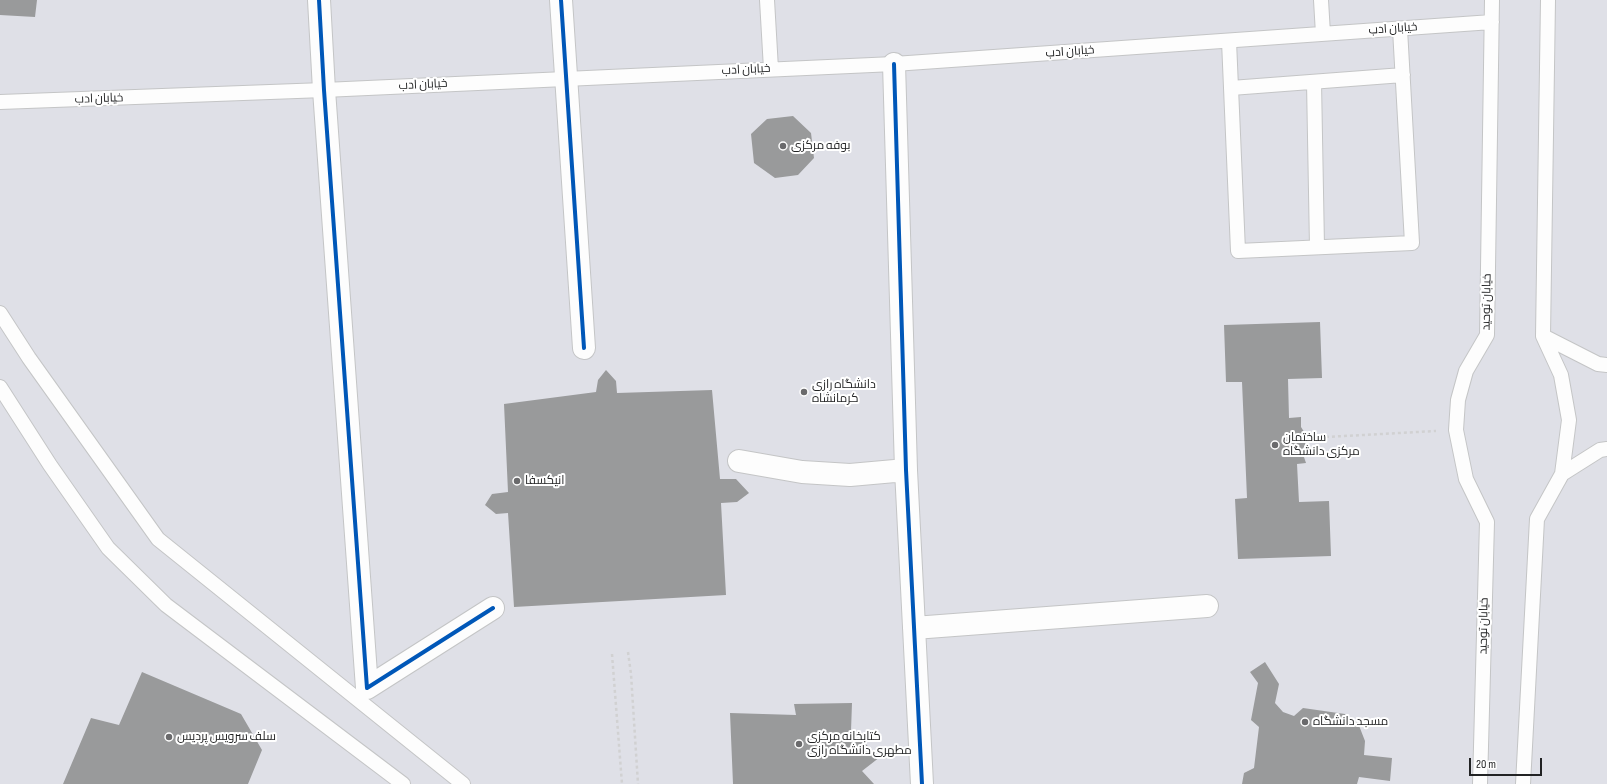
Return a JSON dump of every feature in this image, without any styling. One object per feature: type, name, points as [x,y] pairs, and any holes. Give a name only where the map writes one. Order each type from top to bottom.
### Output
[{"type":"street","points":[[319,0],[324,90],[367,688],[493,608]]},
{"type":"street","points":[[561,0],[584,348]]},
{"type":"street","points":[[894,64],[906,470],[922,784]]},
{"type":"street","points":[[739,461],[802,472],[850,475],[906,470]]},
{"type":"street","points":[[914,628],[1207,606]]},
{"type":"lane","points":[[767,0],[771,69]]},
{"type":"lane","points":[[1321,0],[1323,34]]},
{"type":"lane","name":"خیابان توحید","points":[[1480,784],[1487,522],[1466,479],[1456,430],[1458,400],[1466,371],[1487,335],[1492,0]]},
{"type":"lane","points":[[1522,784],[1537,519],[1562,474],[1569,420],[1561,375],[1543,336],[1548,0]]},
{"type":"lane","name":"خیابان ادب","points":[[0,102],[324,90],[894,64],[1492,22]]},
{"type":"lane","points":[[1229,41],[1238,251],[1412,243],[1400,29]]},
{"type":"lane","points":[[1231,88],[1403,75]]},
{"type":"lane","points":[[1314,82],[1317,247]]},
{"type":"lane","points":[[0,313],[29,358],[158,539],[463,784]]},
{"type":"lane","points":[[1543,336],[1598,364],[1607,365]]},
{"type":"lane","points":[[0,387],[50,465],[108,548],[166,606],[403,784]]},
{"type":"lane","points":[[1562,474],[1600,450],[1607,449]]},
{"type":"path","points":[[1308,438],[1456,430]]},
{"type":"path","points":[[628,652],[632,674],[638,784]]},
{"type":"path","points":[[612,654],[622,784]]},
{"type":"shaded area","name":"دانشگاه رازی کرمانشاه","points":[[0,0],[1607,0],[1607,784],[0,784]]},
{"type":"building","points":[[0,0],[37,0],[35,17],[0,15]]},
{"type":"building","name":"بوفه مرکزی","points":[[793,116],[811,133],[814,158],[798,175],[775,178],[754,163],[751,134],[767,119]]},
{"type":"building","name":"ساختمان مرکزی دانشگاه","points":[[1320,322],[1322,378],[1288,379],[1289,418],[1301,417],[1301,427],[1308,438],[1302,451],[1306,463],[1297,464],[1299,502],[1329,501],[1331,556],[1238,559],[1235,499],[1247,498],[1242,382],[1226,382],[1224,325]]},
{"type":"building","points":[[606,370],[616,381],[617,393],[712,390],[720,479],[736,479],[749,493],[737,502],[721,503],[726,595],[514,607],[508,513],[496,514],[485,505],[492,494],[508,492],[504,404],[596,392],[598,380]]},
{"type":"building","name":"مسجد دانشگاه","points":[[1265,662],[1279,684],[1275,703],[1283,712],[1294,716],[1303,708],[1345,714],[1358,723],[1365,741],[1364,755],[1392,758],[1390,781],[1359,777],[1357,784],[1242,784],[1244,773],[1254,768],[1259,727],[1251,720],[1258,683],[1250,672]]},
{"type":"building","name":"سلف سرویس پردیس","points":[[142,672],[241,714],[262,750],[248,784],[63,784],[91,718],[119,725]]},
{"type":"building","name":"کتابخانه مرکزی مطهری دانشگاه رازی","points":[[852,703],[851,731],[880,757],[862,771],[874,784],[733,784],[730,713],[796,715],[794,704]]},
{"type":"cycle path","points":[[319,0],[324,90],[367,688],[493,608]]},
{"type":"cycle path","points":[[561,0],[584,348]]},
{"type":"cycle path","points":[[894,64],[906,470],[922,784]]},
{"type":"place","name":"بوفه مرکزی","points":[[783,146]]},
{"type":"place","name":"دانشگاه رازی کرمانشاه","points":[[804,392]]},
{"type":"place","name":"ساختمان مرکزی دانشگاه","points":[[1275,445]]},
{"type":"place","name":"انیکسفا","points":[[517,481]]},
{"type":"place","name":"مسجد دانشگاه","points":[[1305,722]]},
{"type":"place","name":"سلف سرویس پردیس","points":[[169,737]]},
{"type":"place","name":"کتابخانه مرکزی مطهری دانشگاه رازی","points":[[799,744]]}]
